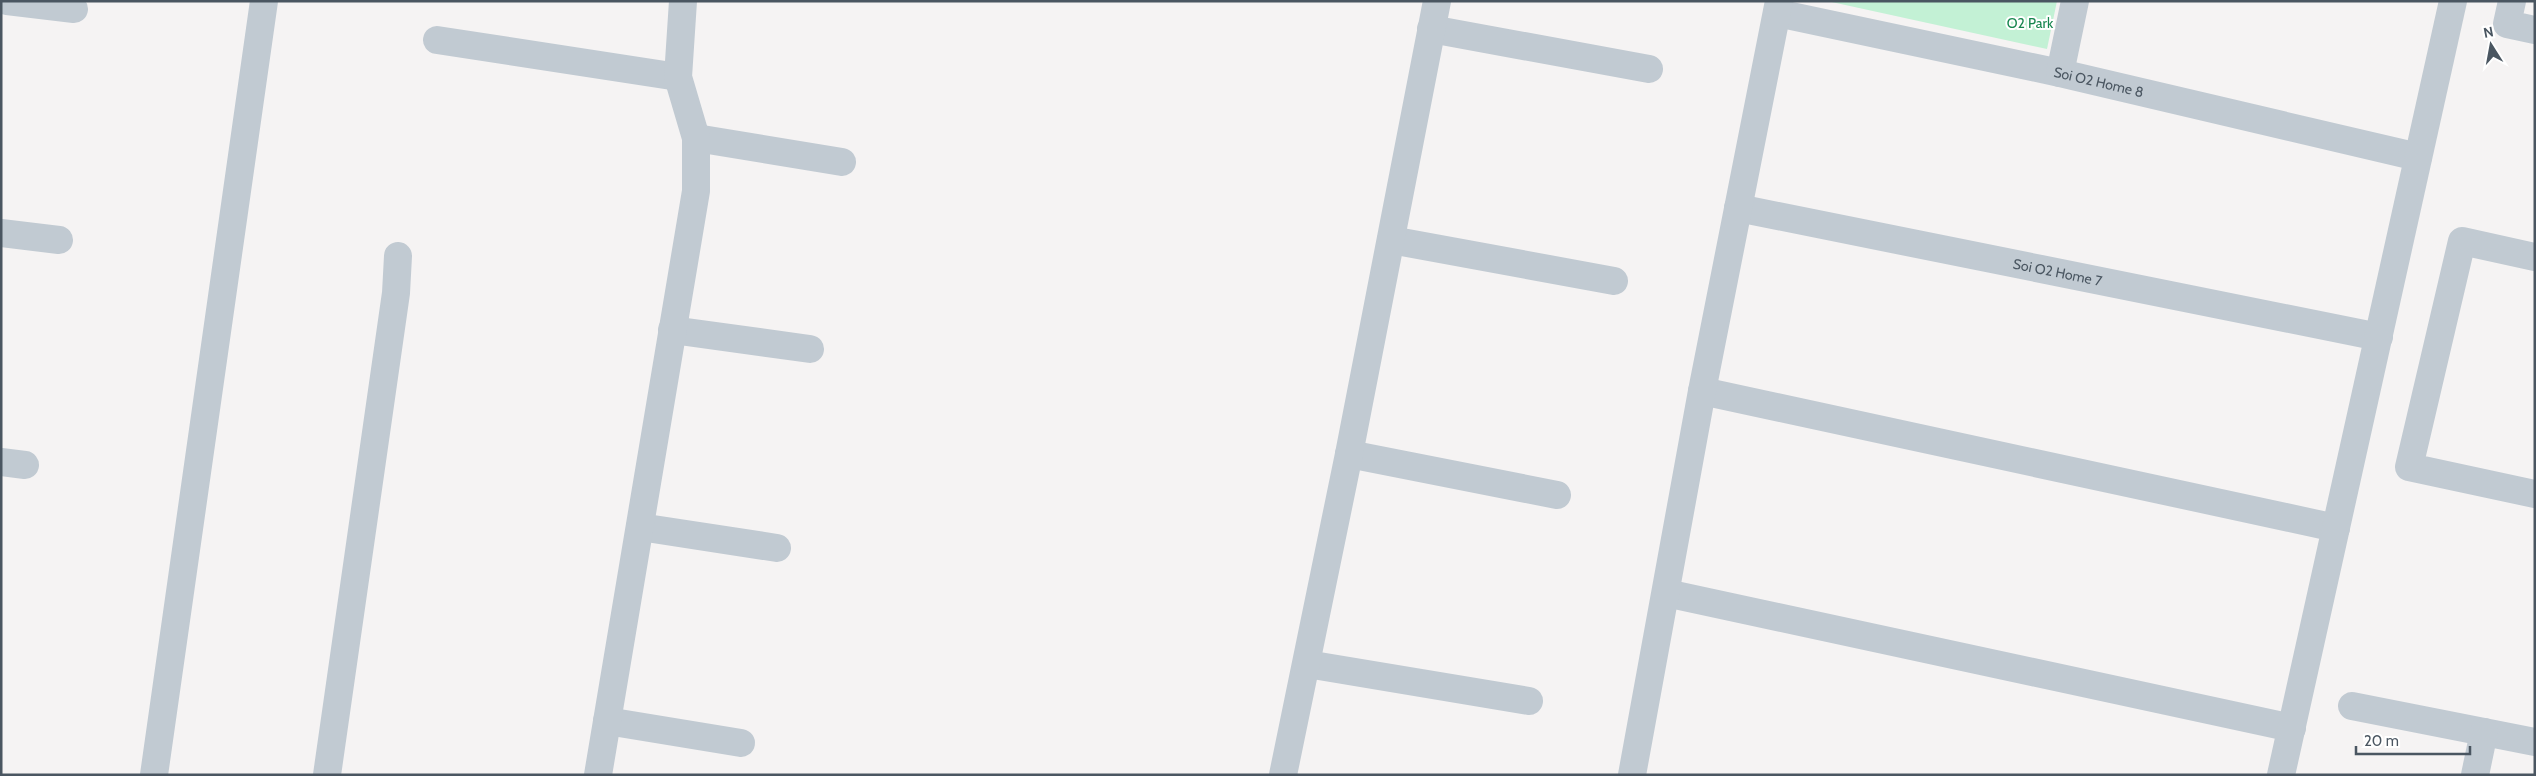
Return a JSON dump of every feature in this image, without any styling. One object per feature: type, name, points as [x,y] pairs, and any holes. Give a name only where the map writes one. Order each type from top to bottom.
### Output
[{"type":"street","points":[[7,1],[74,9]]},
{"type":"street","points":[[154,775],[264,1]]},
{"type":"street","points":[[598,775],[696,191],[696,138],[678,78],[683,1]]},
{"type":"street","points":[[1283,775],[1350,454],[1437,1]]},
{"type":"street","points":[[2060,74],[2076,1]]},
{"type":"street","points":[[2281,775],[2453,1]]},
{"type":"street","points":[[2512,1],[2507,24],[2535,30]]},
{"type":"street","points":[[1632,775],[1702,391],[1778,7]]},
{"type":"street","name":"Soi O2 Home 8","points":[[1778,7],[2418,157]]},
{"type":"street","points":[[1431,29],[1649,69]]},
{"type":"street","points":[[437,40],[678,78]]},
{"type":"street","points":[[696,138],[842,162]]},
{"type":"street","name":"Soi O2 Home 7","points":[[1738,208],[2379,337]]},
{"type":"street","points":[[1,233],[59,240]]},
{"type":"street","points":[[1391,240],[1614,281]]},
{"type":"street","points":[[2535,257],[2462,241],[2409,467],[2535,494]]},
{"type":"street","points":[[327,775],[396,293],[398,256]]},
{"type":"street","points":[[672,330],[810,349]]},
{"type":"street","points":[[1702,391],[2336,528]]},
{"type":"street","points":[[1350,454],[1558,495]]},
{"type":"street","points":[[640,527],[777,548]]},
{"type":"street","points":[[1666,593],[2292,728]]},
{"type":"street","points":[[1307,664],[1529,701]]},
{"type":"street","points":[[2352,706],[2535,742]]},
{"type":"street","points":[[607,721],[741,743]]},
{"type":"street","points":[[2475,775],[2484,732]]},
{"type":"green space","name":"O2 Park","points":[[1827,1],[2057,1],[2047,49]]}]
